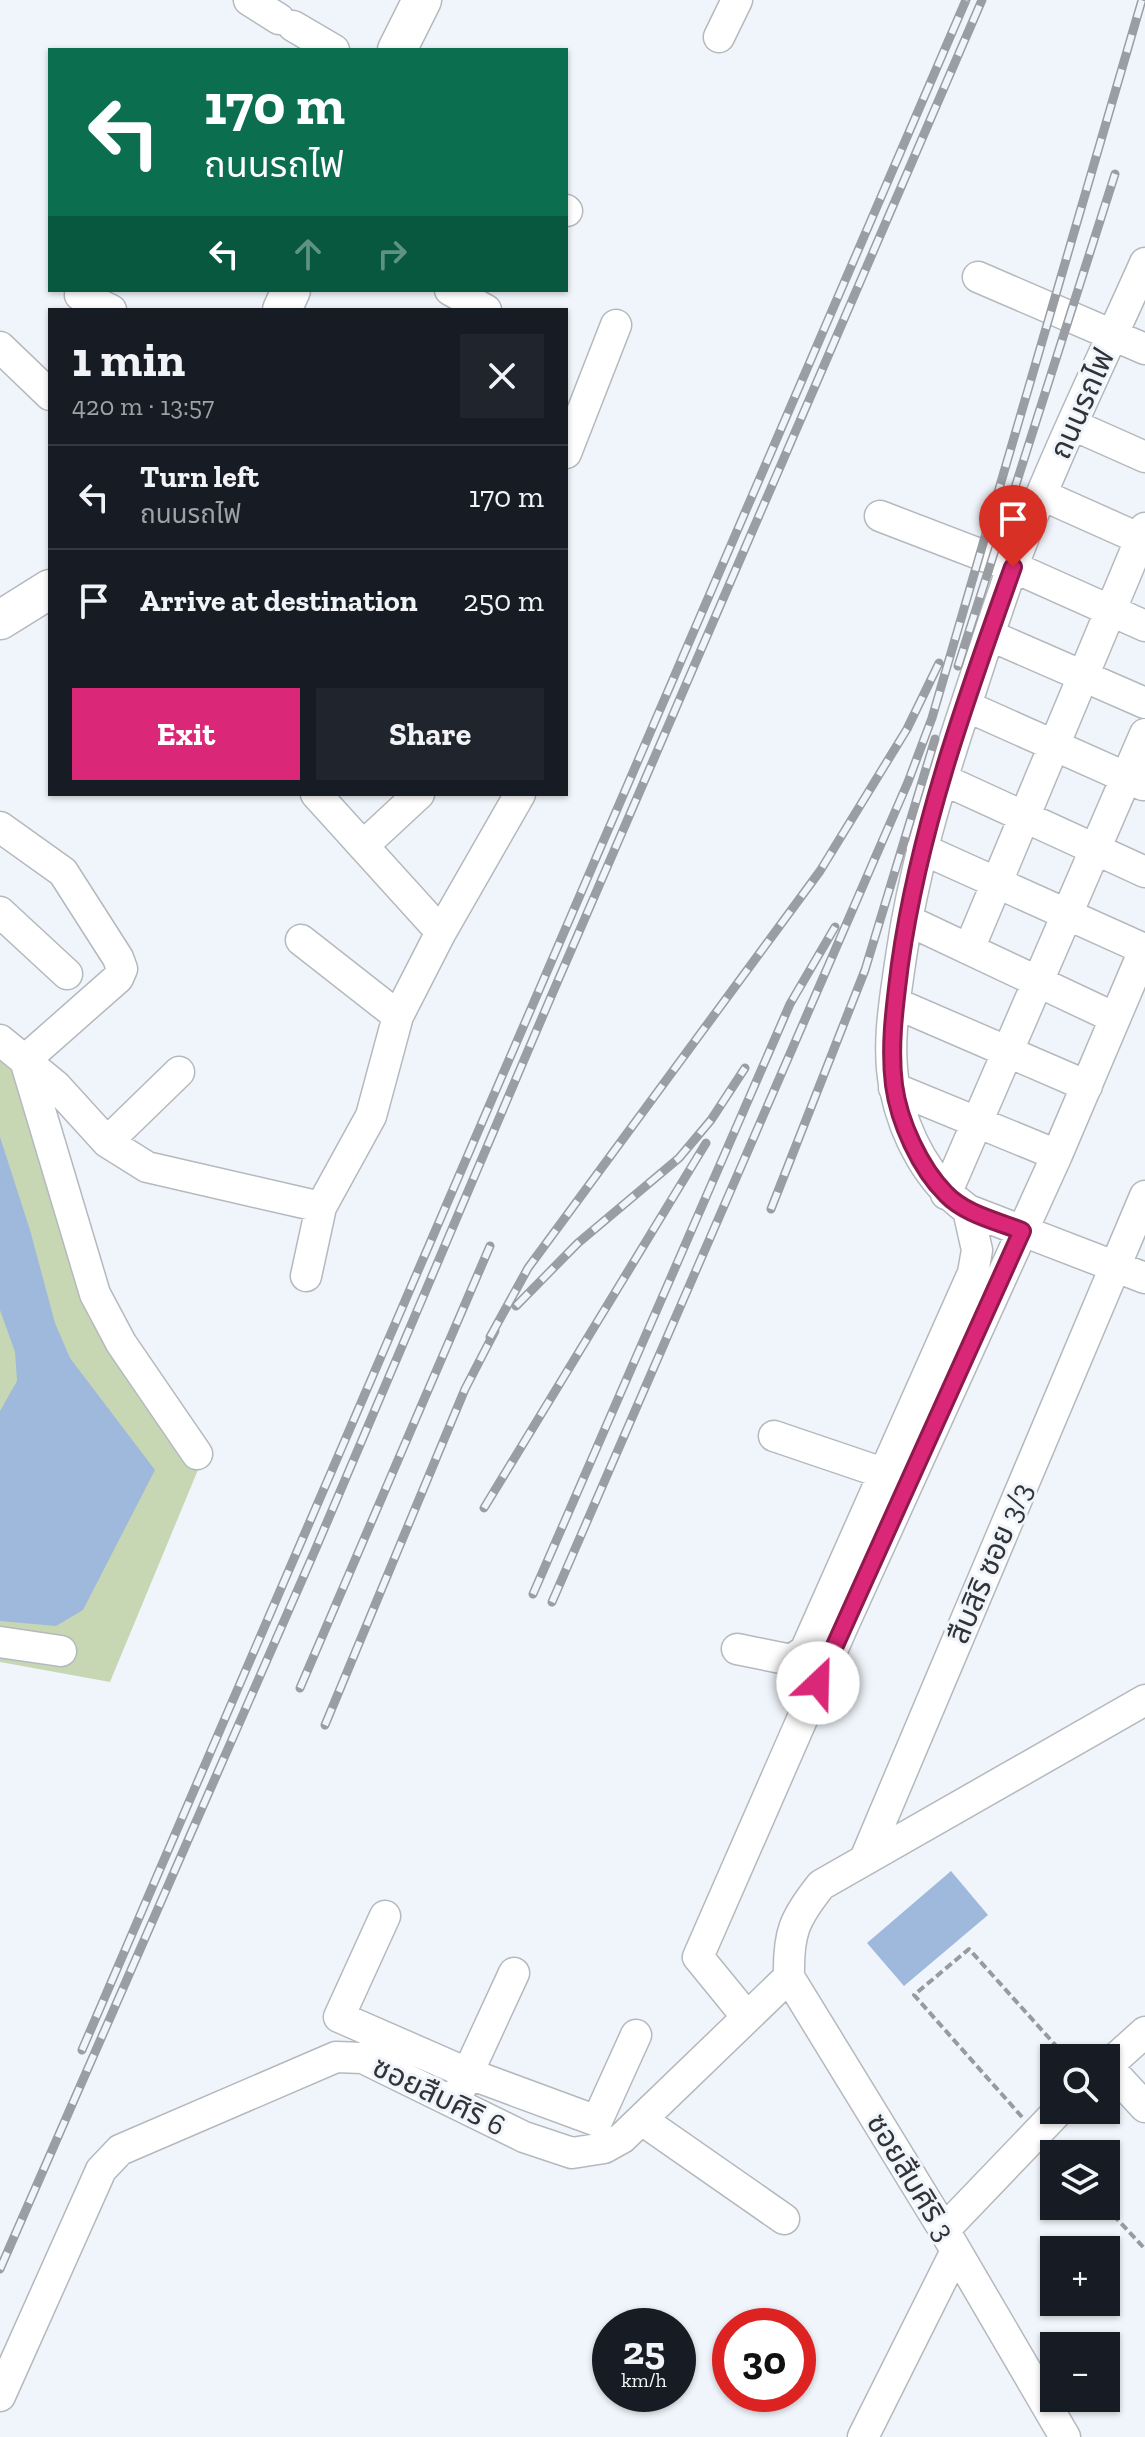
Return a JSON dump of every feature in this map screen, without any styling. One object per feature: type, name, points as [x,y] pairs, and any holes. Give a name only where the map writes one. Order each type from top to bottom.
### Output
[{"type":"main road","points":[[398,48],[422,0]]},
{"type":"main road","points":[[0,620],[48,590]]},
{"type":"street","points":[[249,0],[331,48]]},
{"type":"street","points":[[719,37],[737,0]]},
{"type":"street","name":"ถนนรถไฟ","points":[[957,1202],[921,1160],[894,1088],[892,1047],[895,1003],[907,920],[922,849],[942,779],[1013,567],[1145,263]]},
{"type":"street","points":[[978,277],[1145,349]]},
{"type":"street","points":[[454,292],[482,308]]},
{"type":"street","points":[[80,295],[107,308]]},
{"type":"street","points":[[568,448],[616,325]]},
{"type":"street","points":[[0,347],[48,393]]},
{"type":"street","points":[[1073,425],[1145,457]]},
{"type":"street","points":[[969,949],[1110,610],[1144,536],[1042,495]]},
{"type":"street","points":[[880,516],[1013,567],[1145,626]]},
{"type":"street","points":[[989,635],[1145,703]]},
{"type":"street","points":[[966,706],[1136,782]]},
{"type":"street","points":[[737,1649],[791,1660],[805,1651],[973,1273],[977,1250],[957,1202],[977,1122],[1095,850],[1136,782],[1145,734]]},
{"type":"street","points":[[942,779],[1145,872]]},
{"type":"street","points":[[318,796],[441,932]]},
{"type":"street","points":[[363,846],[417,796]]},
{"type":"street","points":[[306,1276],[321,1207],[371,1116],[398,1016],[441,932],[519,796]]},
{"type":"street","points":[[0,827],[63,872],[122,969],[118,978],[25,1060]]},
{"type":"street","points":[[747,2017],[698,1957],[835,1643],[1057,1155],[1145,949],[922,849]]},
{"type":"street","points":[[0,912],[67,974]]},
{"type":"street","points":[[907,920],[1115,1018]]},
{"type":"street","points":[[301,940],[398,1016]]},
{"type":"street","points":[[895,1003],[1087,1086]]},
{"type":"street","points":[[0,1040],[56,1086],[107,1142],[147,1167],[321,1207]]},
{"type":"street","points":[[25,1060],[95,1294],[121,1343],[197,1454]]},
{"type":"street","points":[[107,1142],[179,1072]]},
{"type":"street","points":[[894,1088],[1057,1155]]},
{"type":"street","name":"สืบสิริ ซอย 3/3","points":[[865,1859],[1145,1196]]},
{"type":"street","points":[[957,1202],[1022,1231],[1145,1278]]},
{"type":"street","points":[[774,1436],[883,1473]]},
{"type":"street","points":[[0,1642],[61,1651]]},
{"type":"street","points":[[789,1977],[788,1945],[800,1912],[821,1885],[1145,1700]]},
{"type":"street","points":[[385,1916],[339,2017],[467,2073],[597,2121],[636,2035]]},
{"type":"street","points":[[454,2102],[514,1973]]},
{"type":"street","name":"ซอยสืบศิริ 6","points":[[0,2396],[101,2170],[120,2150],[336,2057],[363,2058],[524,2137],[572,2153],[604,2148],[622,2138],[642,2120],[789,1977]]},
{"type":"street","name":"ซอยสืบศิริ 3","points":[[789,1977],[950,2240],[1065,2437]]},
{"type":"street","points":[[1120,2054],[1145,2032]]},
{"type":"street","points":[[1120,2080],[1145,2107]]},
{"type":"street","points":[[642,2120],[784,2219]]},
{"type":"street","points":[[863,2437],[950,2240],[1044,2124]]},
{"type":"path","points":[[1036,2132],[914,1995],[969,1949],[1054,2044]]},
{"type":"path","points":[[1118,2220],[1145,2249]]},
{"type":"green space","points":[[0,1053],[18,1064],[60,1195],[89,1318],[200,1465],[110,1682],[0,1662]]},
{"type":"water","points":[[0,1137],[55,1323],[70,1358],[155,1470],[83,1610],[56,1626],[0,1621],[0,1411],[17,1381],[15,1352],[0,1310]]},
{"type":"water","points":[[951,1871],[988,1915],[904,1986],[867,1943]]},
{"type":"railway","points":[[82,2050],[966,0]]},
{"type":"railway","points":[[0,2269],[316,1548],[982,0]]},
{"type":"railway","points":[[552,1602],[908,782],[932,718],[1142,0]]},
{"type":"railway","points":[[958,666],[1115,174]]},
{"type":"railway","points":[[490,1337],[528,1268],[820,871],[907,729],[939,663]]},
{"type":"railway","points":[[771,1209],[865,970],[935,739]]},
{"type":"railway","points":[[533,1594],[790,1004],[835,927]]},
{"type":"railway","points":[[516,1306],[578,1243],[679,1158],[711,1120],[745,1068]]},
{"type":"railway","points":[[484,1508],[706,1143]]},
{"type":"railway","points":[[300,1688],[490,1246]]},
{"type":"railway","points":[[325,1725],[465,1389],[495,1331]]},
{"type":"route","points":[[818,1683],[1022,1231],[968,1210],[946,1194],[921,1160],[894,1088],[892,1047],[907,920],[922,849],[942,779],[1013,567]]}]
